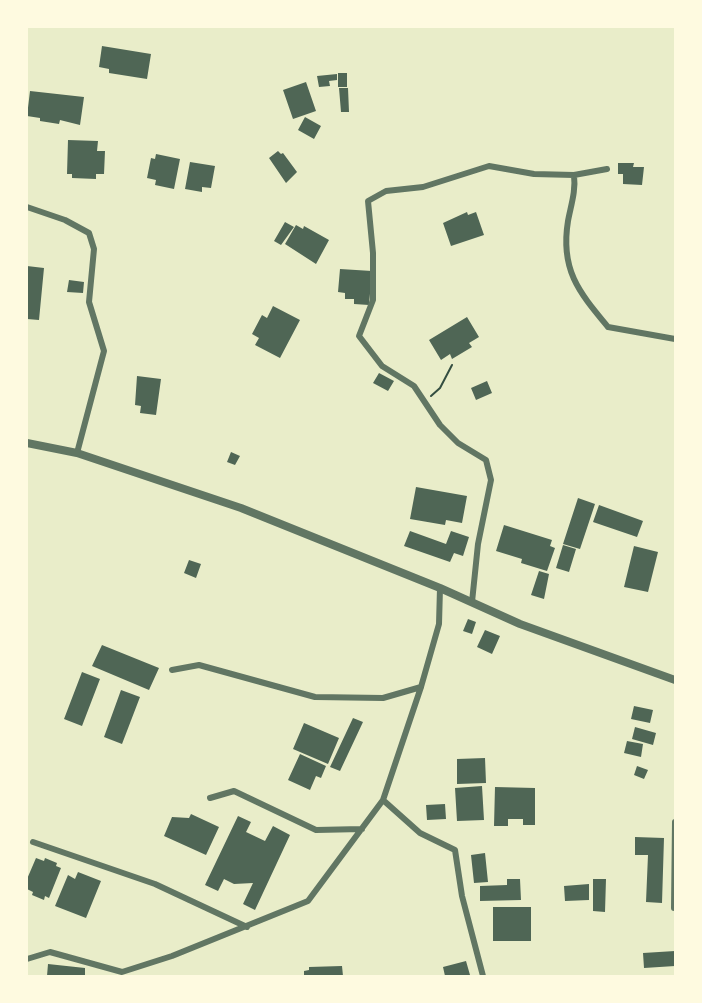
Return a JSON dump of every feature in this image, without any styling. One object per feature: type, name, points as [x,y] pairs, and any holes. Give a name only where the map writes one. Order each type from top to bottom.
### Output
[{"type":"street","points":[[471,602],[478,544],[491,480],[486,460],[458,443],[440,425],[414,386],[382,366],[359,336],[373,300],[373,253],[368,201],[386,191],[423,187],[489,166],[534,174],[574,175],[607,169]]},
{"type":"street","points":[[574,175],[576,188],[568,224],[566,257],[577,290],[608,327],[675,339]]},
{"type":"street","points":[[27,207],[65,219],[89,233],[94,249],[89,302],[104,351],[77,453]]},
{"type":"street","points":[[27,443],[77,453],[241,508],[440,588],[520,624],[675,680]]},
{"type":"street","points":[[27,959],[50,952],[122,972],[247,927],[308,902],[383,800],[422,687],[439,624],[440,588]]},
{"type":"street","points":[[172,670],[199,665],[315,697],[384,698],[422,687]]},
{"type":"street","points":[[210,798],[234,791],[315,830],[362,829]]},
{"type":"street","points":[[383,800],[420,833],[454,850],[462,896],[483,976]]},
{"type":"street","points":[[674,908],[675,822]]},
{"type":"street","points":[[33,842],[155,884],[247,927]]},
{"type":"path","points":[[424,401],[440,388],[452,365]]},
{"type":"building","points":[[102,46],[151,54],[147,79],[109,73],[109,69],[99,67]]},
{"type":"building","points":[[338,73],[347,73],[347,87],[338,87]]},
{"type":"building","points":[[337,74],[337,80],[329,81],[330,86],[319,87],[317,76]]},
{"type":"building","points":[[306,82],[316,111],[293,119],[283,90]]},
{"type":"building","points":[[339,88],[348,88],[349,112],[341,112]]},
{"type":"building","points":[[30,91],[84,97],[80,125],[60,120],[59,124],[40,121],[40,118],[27,116]]},
{"type":"building","points":[[305,117],[321,126],[314,139],[298,130]]},
{"type":"building","points":[[68,140],[98,141],[97,151],[105,151],[104,174],[96,174],[96,179],[72,178],[72,174],[67,174]]},
{"type":"building","points":[[278,151],[283,153],[297,172],[286,183],[269,158]]},
{"type":"building","points":[[156,154],[180,159],[174,189],[155,185],[156,180],[147,178],[151,158],[155,159]]},
{"type":"building","points":[[190,162],[215,166],[211,188],[202,187],[202,192],[185,189]]},
{"type":"building","points":[[618,163],[634,163],[633,167],[644,167],[642,185],[623,184],[623,174],[618,174]]},
{"type":"building","points":[[467,212],[468,215],[476,212],[484,235],[451,246],[443,223]]},
{"type":"building","points":[[285,222],[294,227],[281,245],[274,241]]},
{"type":"building","points":[[296,225],[303,229],[304,226],[329,240],[316,264],[285,244]]},
{"type":"building","points":[[27,266],[44,268],[39,320],[27,319]]},
{"type":"building","points":[[340,269],[372,271],[369,305],[354,304],[354,299],[345,299],[345,293],[338,292]]},
{"type":"building","points":[[69,280],[84,282],[83,293],[67,292]]},
{"type":"building","points":[[273,306],[300,320],[280,358],[255,345],[259,338],[252,334],[262,315],[267,318]]},
{"type":"building","points":[[467,317],[479,337],[469,343],[472,347],[452,359],[450,354],[441,360],[429,340]]},
{"type":"building","points":[[379,373],[394,381],[388,391],[373,383]]},
{"type":"building","points":[[137,376],[161,379],[156,415],[140,413],[141,406],[135,405]]},
{"type":"building","points":[[487,381],[492,393],[476,400],[471,388]]},
{"type":"building","points":[[231,452],[240,456],[235,465],[227,462]]},
{"type":"building","points":[[416,487],[467,496],[462,523],[446,520],[445,525],[410,519]]},
{"type":"building","points":[[578,498],[595,504],[580,549],[563,544]]},
{"type":"building","points":[[599,505],[643,521],[637,537],[593,522]]},
{"type":"building","points":[[504,525],[552,540],[550,546],[555,548],[547,571],[521,563],[522,559],[496,551]]},
{"type":"building","points":[[410,531],[446,544],[451,531],[469,537],[463,556],[454,553],[450,562],[404,546]]},
{"type":"building","points":[[563,545],[576,549],[569,572],[556,568]]},
{"type":"building","points":[[634,546],[658,552],[648,592],[624,587]]},
{"type":"building","points":[[189,560],[201,564],[196,578],[184,573]]},
{"type":"building","points":[[539,571],[549,574],[544,599],[531,595]]},
{"type":"building","points":[[468,619],[476,622],[472,634],[463,631]]},
{"type":"building","points":[[485,630],[500,636],[492,654],[477,647]]},
{"type":"building","points":[[102,645],[159,668],[149,690],[92,666]]},
{"type":"building","points":[[82,672],[100,679],[82,726],[64,719]]},
{"type":"building","points":[[121,690],[140,697],[122,744],[104,737]]},
{"type":"building","points":[[634,706],[653,710],[650,723],[631,719]]},
{"type":"building","points":[[353,718],[363,722],[340,771],[330,767]]},
{"type":"building","points":[[304,723],[339,738],[328,764],[293,749]]},
{"type":"building","points":[[635,727],[656,733],[653,745],[632,739]]},
{"type":"building","points":[[627,741],[643,744],[641,757],[624,753]]},
{"type":"building","points":[[300,754],[326,766],[321,778],[316,776],[310,790],[288,780]]},
{"type":"building","points":[[485,758],[486,783],[457,784],[457,759]]},
{"type":"building","points":[[637,766],[648,770],[644,779],[634,775]]},
{"type":"building","points":[[482,786],[484,820],[457,821],[455,788]]},
{"type":"building","points":[[495,787],[535,788],[535,825],[523,825],[523,819],[508,819],[508,826],[494,826]]},
{"type":"building","points":[[445,804],[446,819],[427,820],[426,805]]},
{"type":"building","points":[[191,814],[219,827],[206,855],[164,836],[172,817],[189,818]]},
{"type":"building","points":[[238,816],[251,822],[246,832],[265,841],[273,826],[290,835],[255,910],[243,904],[253,883],[234,884],[224,879],[218,891],[205,885]]},
{"type":"building","points":[[635,837],[664,838],[662,903],[646,902],[648,855],[635,855]]},
{"type":"building","points":[[485,853],[488,882],[474,883],[471,855]]},
{"type":"building","points":[[36,858],[44,861],[45,858],[57,863],[56,866],[61,868],[49,898],[45,896],[44,900],[32,895],[33,892],[27,889],[27,879]]},
{"type":"building","points":[[78,872],[101,881],[86,918],[55,906],[68,875],[75,879]]},
{"type":"building","points":[[507,879],[520,879],[521,900],[480,901],[480,886],[507,885]]},
{"type":"building","points":[[593,879],[606,879],[605,912],[593,911]]},
{"type":"building","points":[[589,884],[589,900],[565,901],[564,886]]},
{"type":"building","points":[[493,907],[531,907],[531,941],[493,941]]},
{"type":"building","points":[[675,951],[675,966],[644,968],[643,953]]},
{"type":"building","points":[[466,961],[470,975],[445,976],[443,967]]},
{"type":"building","points":[[48,964],[85,968],[85,976],[47,976]]},
{"type":"building","points":[[342,966],[343,976],[304,976],[304,971],[309,970],[309,967]]}]
